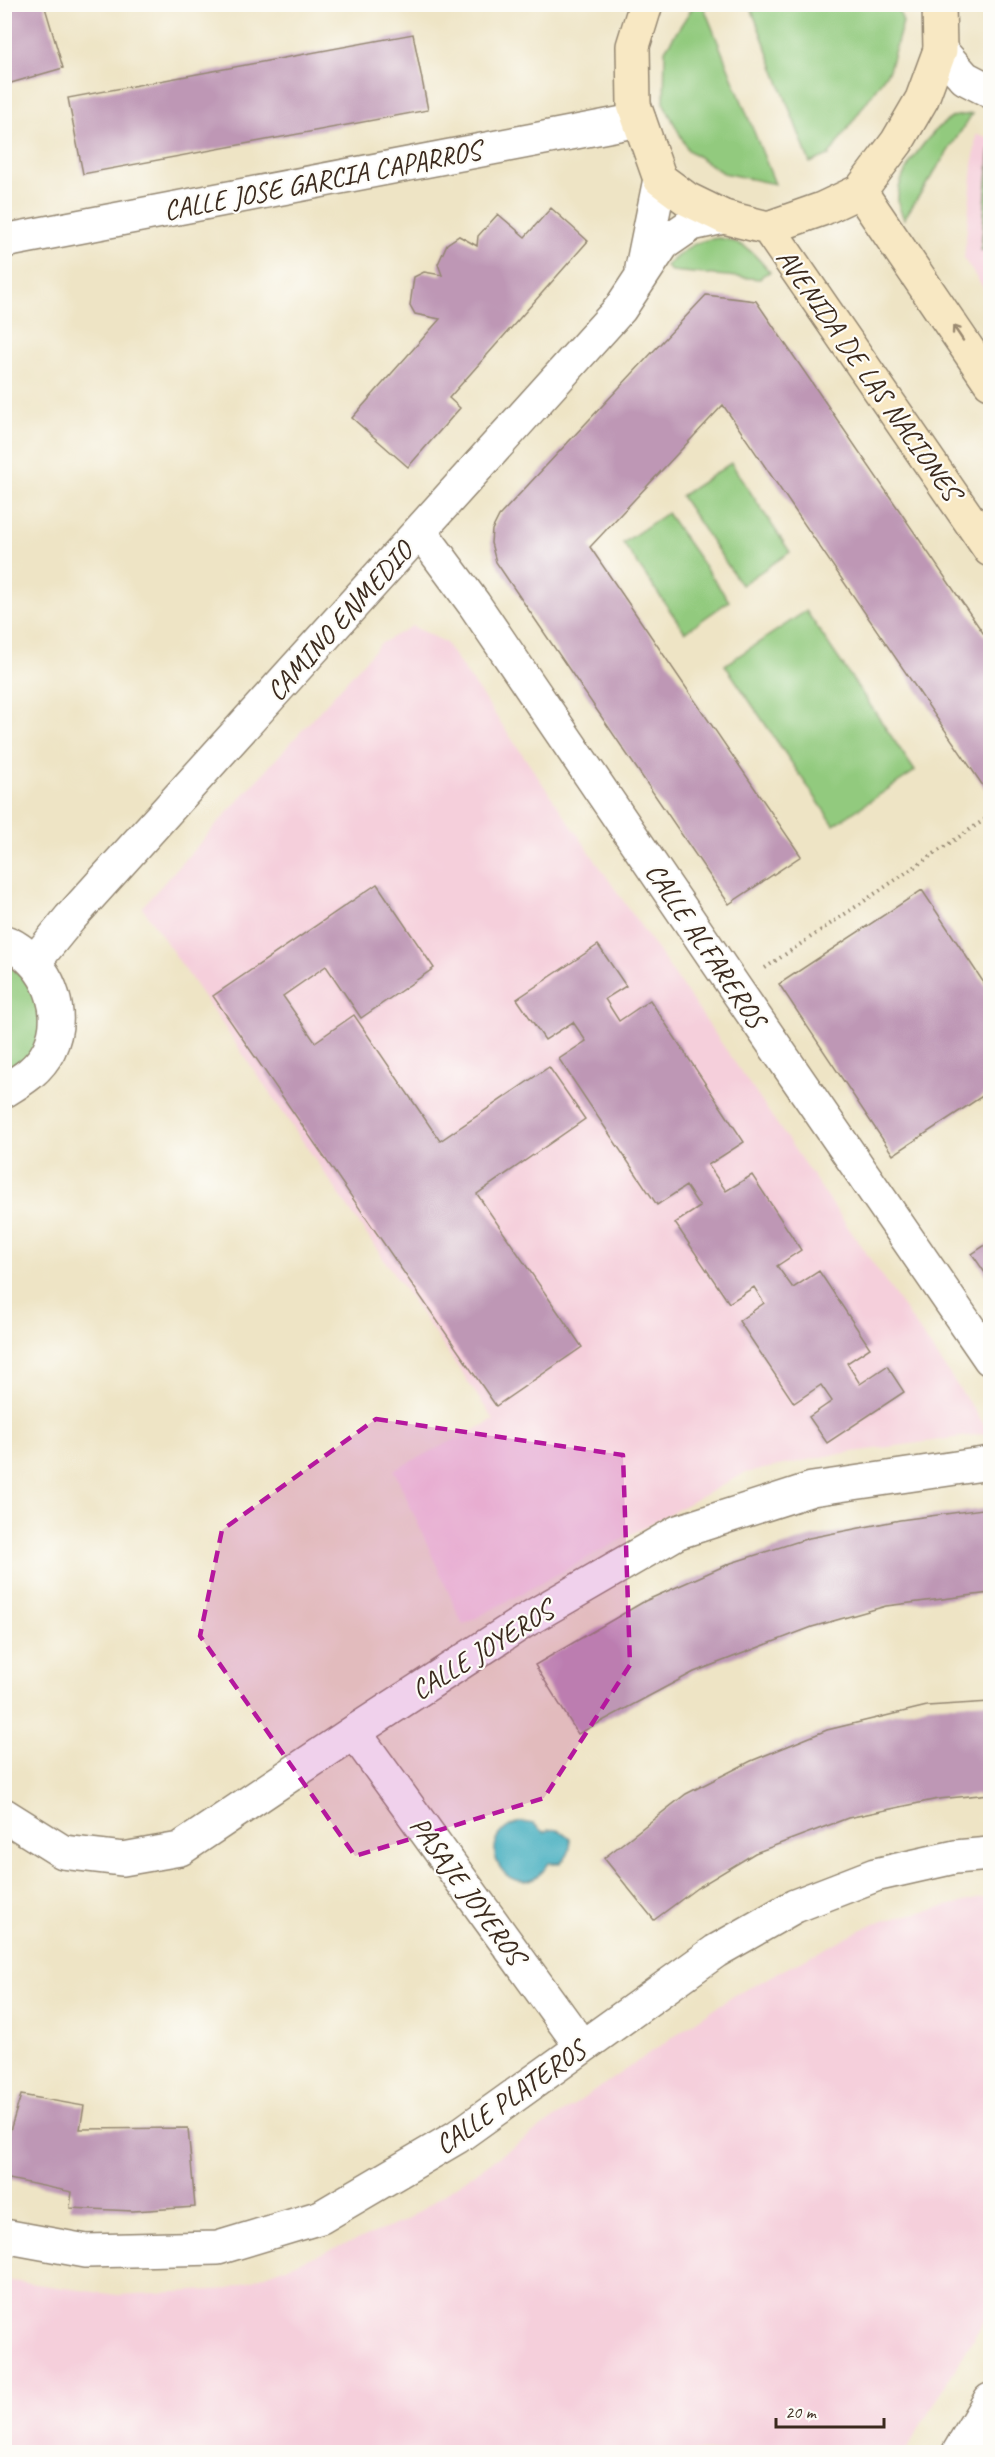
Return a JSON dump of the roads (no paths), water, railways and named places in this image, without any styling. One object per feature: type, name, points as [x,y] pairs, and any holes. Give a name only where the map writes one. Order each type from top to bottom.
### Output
[{"type":"street","points":[[646,4],[633,46],[634,105],[660,179],[687,198],[724,217],[768,228],[806,215],[860,191],[897,142],[922,99],[940,50],[939,4]]},
{"type":"street","points":[[940,50],[965,78],[990,91]]},
{"type":"street","name":"CALLE JOSE GARCIA CAPARROS","points":[[4,241],[639,120]]},
{"type":"street","name":"CAMINO ENMEDIO","points":[[639,279],[660,179]]},
{"type":"street","points":[[860,191],[990,382]]},
{"type":"street","name":"CAMINO ENMEDIO","points":[[35,961],[70,918],[620,309],[663,244],[692,224],[724,217]]},
{"type":"street","name":"AVENIDA DE LAS NACIONES","points":[[768,228],[990,550]]},
{"type":"street","name":"CALLE ALFAREROS","points":[[420,531],[474,603],[990,1359]]},
{"type":"street","points":[[4,942],[35,961],[51,988],[56,1020],[49,1050],[30,1075],[4,1091]]},
{"type":"street","name":"CALLE JOYEROS","points":[[4,1815],[63,1852],[123,1859],[180,1849],[523,1622],[678,1532],[812,1489],[990,1463]]},
{"type":"street","name":"PASAJE JOYEROS","points":[[354,1732],[582,2047]]},
{"type":"street","name":"CALLE PLATEROS","points":[[4,2236],[86,2251],[218,2248],[321,2217],[457,2137],[716,1951],[795,1906],[875,1875],[955,1857],[990,1854]]},
{"type":"street","points":[[959,2452],[990,2400]]},
{"type":"water","points":[[521,1822],[534,1824],[543,1832],[561,1831],[570,1838],[570,1849],[560,1863],[549,1863],[536,1877],[522,1881],[510,1877],[500,1868],[495,1856],[496,1842],[504,1830]]}]
